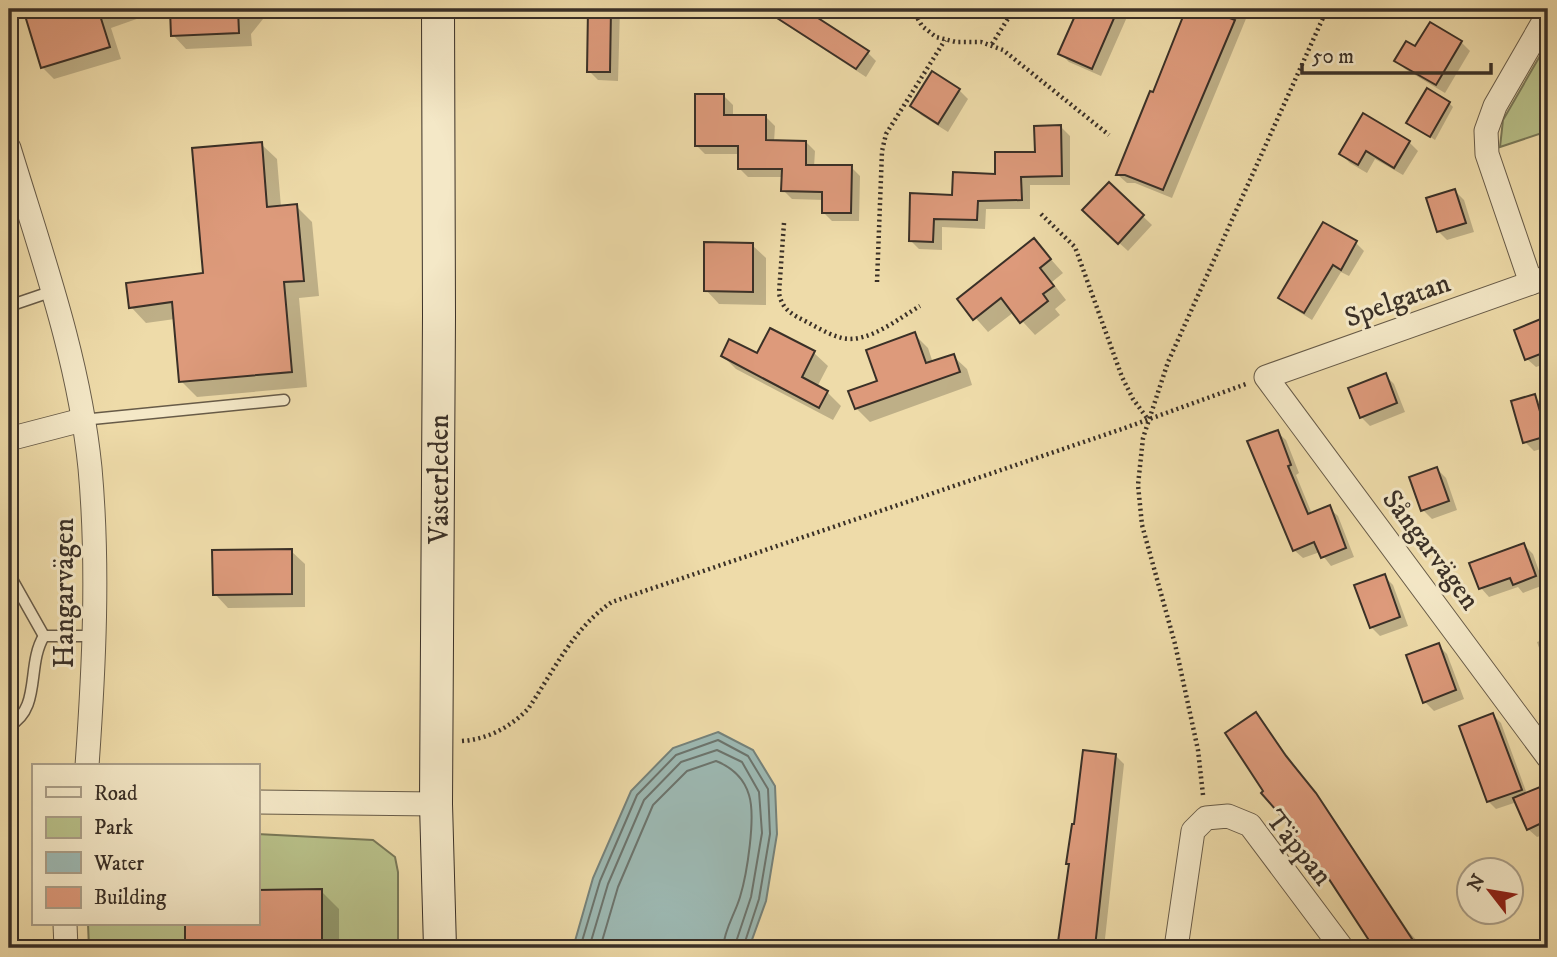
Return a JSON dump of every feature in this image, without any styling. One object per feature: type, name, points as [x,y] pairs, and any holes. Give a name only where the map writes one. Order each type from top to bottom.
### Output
[{"type":"street","name":"Västerleden","points":[[438,9],[436,803],[440,948]]},
{"type":"street","points":[[1539,280],[1488,154],[1486,131],[1495,106],[1548,14]]},
{"type":"street","name":"Hangarvägen","points":[[9,148],[72,360],[90,466],[94,636],[87,764]]},
{"type":"street","name":"Spelgatan","points":[[1266,377],[1539,280]]},
{"type":"street","name":"Sångarvägen","points":[[1266,377],[1548,757]]},
{"type":"street","points":[[9,439],[82,420]]},
{"type":"street","points":[[259,802],[436,803]]},
{"type":"street","name":"Täppan","points":[[1206,818],[1228,816],[1250,825],[1342,948]]},
{"type":"street","points":[[1176,948],[1193,831],[1206,818]]},
{"type":"street","points":[[65,926],[66,948]]},
{"type":"lane","points":[[9,306],[53,291]]},
{"type":"lane","points":[[82,420],[284,400]]},
{"type":"lane","points":[[9,574],[44,636]]},
{"type":"lane","points":[[44,636],[94,636]]},
{"type":"lane","points":[[9,726],[26,712],[34,659],[44,636]]},
{"type":"path","points":[[912,9],[927,31],[945,40],[992,44],[1003,50],[1110,135]]},
{"type":"path","points":[[992,44],[1014,9]]},
{"type":"path","points":[[1206,818],[1198,750],[1175,644],[1140,516],[1139,459],[1147,419],[1168,362],[1327,9]]},
{"type":"path","points":[[877,282],[882,152],[886,134],[945,40]]},
{"type":"path","points":[[1041,214],[1075,247],[1122,377],[1147,419]]},
{"type":"path","points":[[784,223],[779,293],[781,303],[796,317],[843,338],[851,338],[876,331],[920,306]]},
{"type":"path","points":[[436,744],[484,738],[508,727],[518,719],[528,709],[580,632],[597,612],[612,602],[1266,377]]},
{"type":"green space","points":[[1548,42],[1548,131],[1500,147],[1503,120]]},
{"type":"green space","points":[[259,834],[373,840],[395,857],[398,872],[398,948],[89,948],[88,926],[259,926]]},
{"type":"water","points":[[718,732],[753,750],[775,786],[777,834],[766,901],[749,948],[573,948],[593,878],[631,791],[673,748]]},
{"type":"building","points":[[23,9],[98,9],[110,47],[41,68]]},
{"type":"building","points":[[170,9],[238,9],[239,33],[171,36]]},
{"type":"building","points":[[588,9],[611,9],[610,72],[587,72]]},
{"type":"building","points":[[763,9],[804,9],[869,51],[856,69]]},
{"type":"building","points":[[1078,9],[1118,9],[1092,69],[1058,54]]},
{"type":"building","points":[[1186,9],[1206,9],[1235,20],[1163,190],[1125,175],[1116,175]]},
{"type":"building","points":[[1430,22],[1462,41],[1436,85],[1394,61],[1406,41],[1415,46]]},
{"type":"building","points":[[932,71],[960,89],[938,124],[910,106]]},
{"type":"building","points":[[1427,88],[1450,102],[1430,137],[1406,123]]},
{"type":"building","points":[[695,94],[724,94],[724,115],[766,115],[766,140],[806,141],[806,165],[852,165],[851,213],[822,213],[822,192],[781,191],[782,169],[738,169],[738,146],[695,146]]},
{"type":"building","points":[[1363,113],[1410,141],[1394,168],[1366,151],[1358,165],[1339,154]]},
{"type":"building","points":[[1061,125],[1062,176],[1021,177],[1022,200],[978,201],[977,220],[934,219],[933,242],[909,241],[910,193],[952,195],[953,172],[995,174],[995,152],[1035,152],[1034,126]]},
{"type":"building","points":[[262,142],[267,207],[297,204],[304,281],[284,282],[292,372],[179,382],[172,302],[129,308],[126,283],[203,273],[192,148]]},
{"type":"building","points":[[1109,182],[1144,215],[1118,244],[1082,210]]},
{"type":"building","points":[[1455,189],[1466,223],[1437,232],[1426,198]]},
{"type":"building","points":[[1323,222],[1357,241],[1341,270],[1333,265],[1304,313],[1278,298]]},
{"type":"building","points":[[1034,238],[1051,259],[1040,268],[1054,286],[1043,294],[1048,301],[1020,323],[1001,298],[973,320],[957,299]]},
{"type":"building","points":[[704,242],[753,243],[753,292],[704,291]]},
{"type":"building","points":[[1548,316],[1548,351],[1525,360],[1514,330]]},
{"type":"building","points":[[770,328],[815,351],[802,377],[828,391],[819,408],[721,356],[729,339],[757,353]]},
{"type":"building","points":[[915,332],[926,363],[954,354],[960,372],[855,409],[848,391],[877,381],[866,350]]},
{"type":"building","points":[[1386,373],[1397,403],[1360,418],[1348,388]]},
{"type":"building","points":[[1535,394],[1547,436],[1523,443],[1511,401]]},
{"type":"building","points":[[1278,430],[1291,465],[1288,466],[1308,514],[1330,505],[1346,548],[1321,558],[1314,542],[1293,551],[1247,441]]},
{"type":"building","points":[[1437,467],[1449,501],[1421,511],[1409,477]]},
{"type":"building","points":[[1524,543],[1536,576],[1513,585],[1510,578],[1479,589],[1469,563]]},
{"type":"building","points":[[292,549],[292,594],[213,595],[212,550]]},
{"type":"building","points":[[1385,574],[1400,617],[1370,628],[1354,585]]},
{"type":"building","points":[[1439,643],[1456,690],[1423,703],[1406,655]]},
{"type":"building","points":[[1256,712],[1316,793],[1418,948],[1374,948],[1323,870],[1320,872],[1284,819],[1261,793],[1263,791],[1225,733]]},
{"type":"building","points":[[1493,713],[1522,790],[1487,802],[1459,726]]},
{"type":"building","points":[[1083,750],[1116,754],[1095,947],[1058,942],[1069,864],[1066,864]]},
{"type":"building","points":[[1540,787],[1548,807],[1548,820],[1527,830],[1513,798]]},
{"type":"building","points":[[322,889],[322,948],[185,948],[185,926],[259,926],[259,890]]}]
